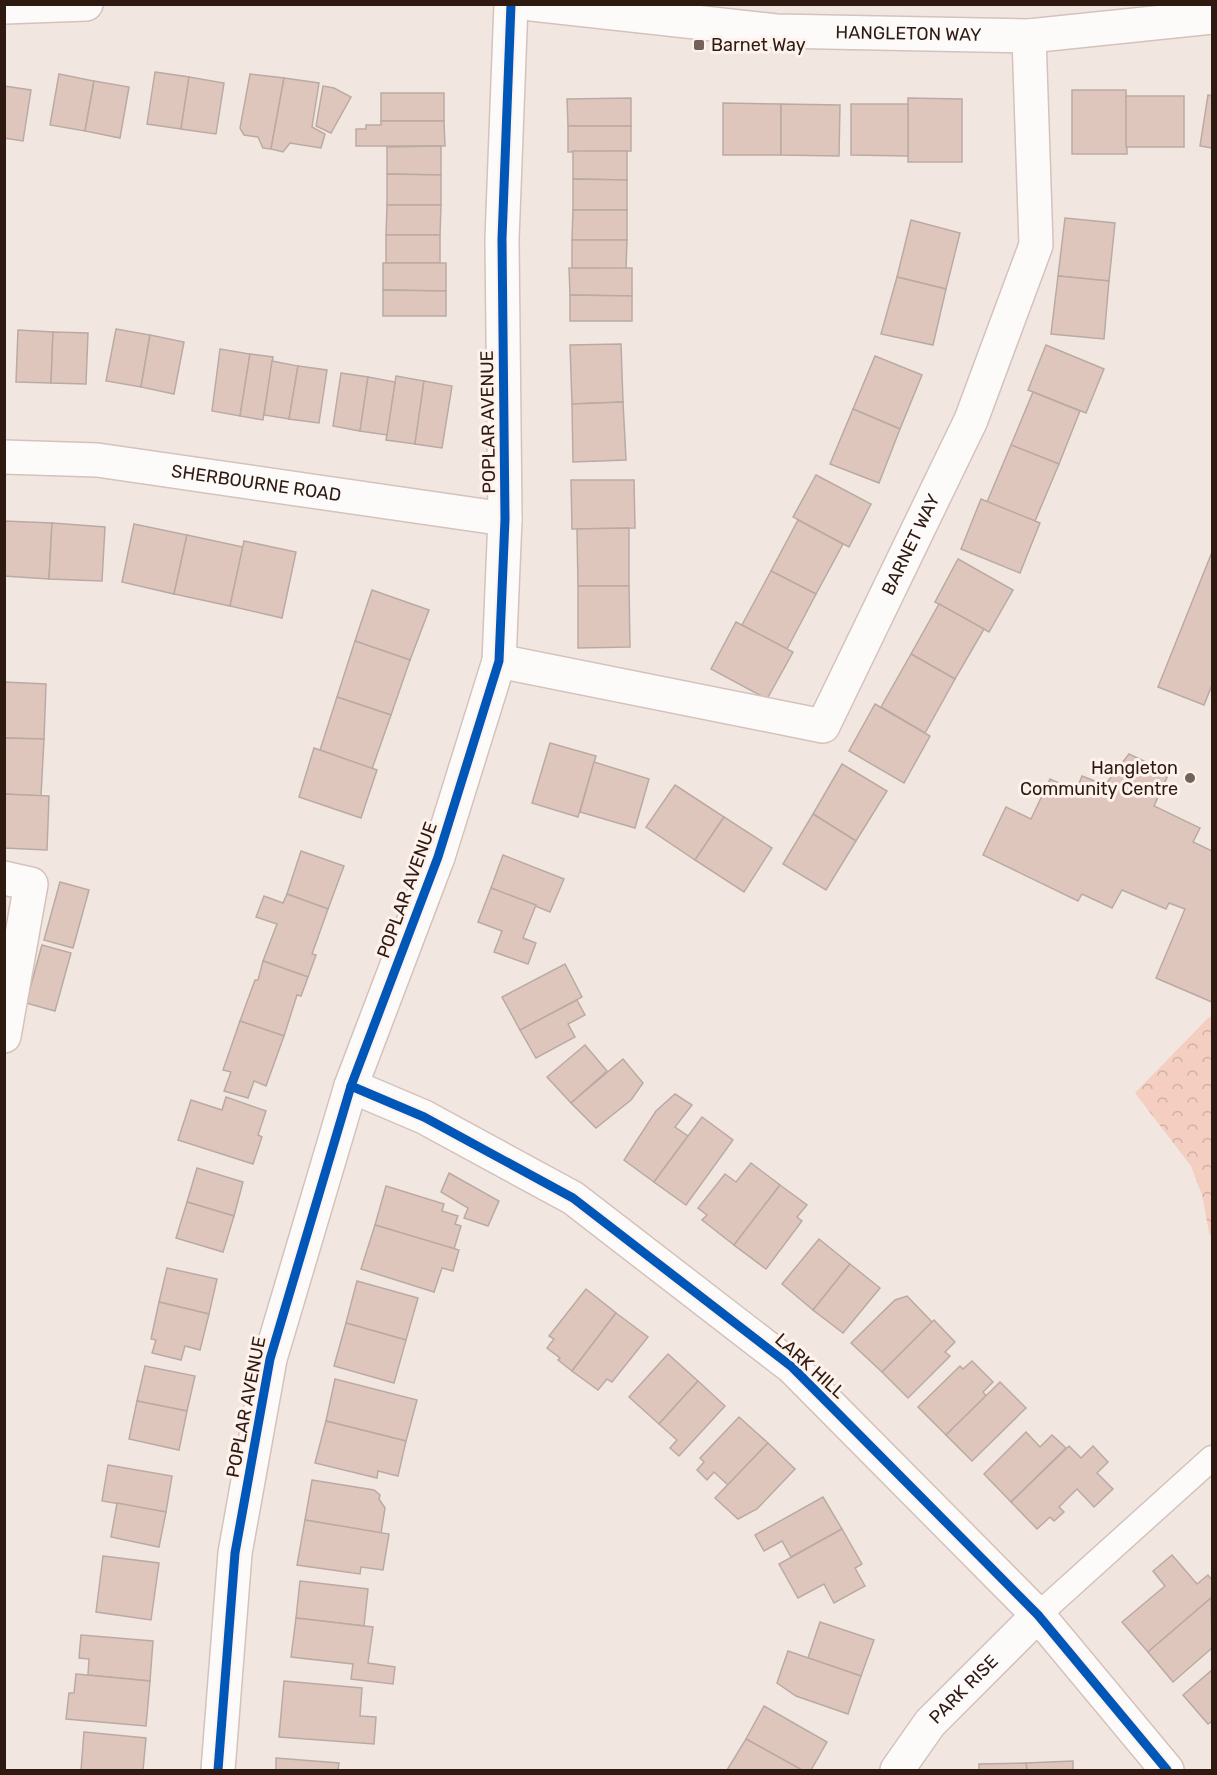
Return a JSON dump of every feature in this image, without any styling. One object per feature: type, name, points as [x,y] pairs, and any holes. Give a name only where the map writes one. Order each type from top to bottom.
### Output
[{"type":"street","points":[[4,7],[86,4]]},
{"type":"street","name":"POPLAR AVENUE","points":[[218,1770],[235,1553],[270,1359],[351,1086],[438,858],[499,661],[505,519],[502,239],[511,4]]},
{"type":"street","name":"HANGLETON WAY","points":[[532,4],[776,31],[1029,36],[1212,18]]},
{"type":"street","name":"BARNET WAY","points":[[499,661],[823,726],[971,420],[1036,245],[1029,36]]},
{"type":"street","name":"SHERBOURNE ROAD","points":[[4,457],[96,460],[505,519]]},
{"type":"street","points":[[4,878],[31,884],[4,1036]]},
{"type":"street","name":"LARK HILL","points":[[351,1086],[424,1117],[573,1198],[792,1367],[1038,1614],[1167,1770]]},
{"type":"street","name":"PARK RISE","points":[[897,1770],[930,1723],[1038,1614]]},
{"type":"lane","points":[[1038,1614],[1212,1458]]},
{"type":"green space","points":[[1209,1017],[1212,1018],[1212,1239],[1202,1195],[1191,1166],[1135,1093]]},
{"type":"building","points":[[155,72],[189,77],[181,129],[147,124]]},
{"type":"building","points":[[59,74],[94,81],[85,131],[50,125]]},
{"type":"building","points":[[250,74],[284,78],[271,149],[263,148],[258,137],[244,135],[240,128]]},
{"type":"building","points":[[189,77],[224,83],[216,134],[181,129]]},
{"type":"building","points":[[284,78],[319,83],[312,127],[325,134],[321,148],[290,143],[283,152],[271,149]]},
{"type":"building","points":[[94,81],[129,87],[120,138],[85,131]]},
{"type":"building","points":[[4,86],[31,90],[23,141],[4,138]]},
{"type":"building","points":[[323,86],[334,88],[351,97],[331,133],[316,126]]},
{"type":"building","points":[[1072,90],[1126,90],[1127,154],[1072,154]]},
{"type":"building","points":[[381,93],[444,93],[444,121],[381,121]]},
{"type":"building","points":[[1208,95],[1212,96],[1212,148],[1200,146]]},
{"type":"building","points":[[1126,96],[1184,96],[1184,147],[1126,147]]},
{"type":"building","points":[[631,98],[631,126],[568,126],[567,99]]},
{"type":"building","points":[[908,98],[962,99],[962,162],[908,162]]},
{"type":"building","points":[[723,103],[781,104],[781,155],[723,155]]},
{"type":"building","points":[[781,104],[840,105],[839,156],[781,155]]},
{"type":"building","points":[[851,104],[908,104],[908,156],[851,155]]},
{"type":"building","points":[[381,121],[444,121],[445,146],[356,146],[356,129],[366,129],[366,125],[381,125]]},
{"type":"building","points":[[568,126],[631,126],[631,151],[568,152]]},
{"type":"building","points":[[441,146],[441,175],[387,174],[387,147]]},
{"type":"building","points":[[573,151],[627,151],[627,180],[573,179]]},
{"type":"building","points":[[387,174],[441,175],[441,205],[387,205]]},
{"type":"building","points":[[573,179],[627,180],[627,210],[573,210]]},
{"type":"building","points":[[387,205],[441,205],[440,235],[386,235]]},
{"type":"building","points":[[573,210],[627,210],[627,240],[572,240]]},
{"type":"building","points":[[1065,218],[1115,223],[1109,281],[1058,276]]},
{"type":"building","points":[[911,220],[960,233],[946,289],[897,277]]},
{"type":"building","points":[[386,235],[440,235],[440,263],[386,263]]},
{"type":"building","points":[[572,240],[627,240],[626,269],[572,268]]},
{"type":"building","points":[[383,263],[446,263],[446,291],[383,290]]},
{"type":"building","points":[[569,268],[632,268],[632,296],[570,295]]},
{"type":"building","points":[[1058,276],[1109,281],[1104,339],[1051,334]]},
{"type":"building","points":[[897,277],[946,289],[933,345],[881,334]]},
{"type":"building","points":[[383,290],[446,291],[446,316],[383,316]]},
{"type":"building","points":[[570,295],[632,296],[632,321],[570,321]]},
{"type":"building","points":[[116,329],[150,335],[141,387],[106,381]]},
{"type":"building","points":[[18,330],[53,332],[51,383],[16,382]]},
{"type":"building","points":[[53,332],[88,333],[86,384],[51,383]]},
{"type":"building","points":[[150,335],[184,342],[174,394],[141,387]]},
{"type":"building","points":[[621,344],[623,402],[572,404],[570,345]]},
{"type":"building","points":[[1046,345],[1104,369],[1086,413],[1028,390]]},
{"type":"building","points":[[220,349],[250,354],[240,416],[212,411]]},
{"type":"building","points":[[250,354],[273,357],[263,420],[240,416]]},
{"type":"building","points":[[875,356],[922,375],[900,429],[853,409]]},
{"type":"building","points":[[272,361],[298,366],[289,419],[264,415]]},
{"type":"building","points":[[298,366],[327,370],[319,423],[289,419]]},
{"type":"building","points":[[341,373],[368,377],[360,431],[333,426]]},
{"type":"building","points":[[396,376],[424,381],[415,444],[386,440]]},
{"type":"building","points":[[368,377],[395,382],[387,435],[360,431]]},
{"type":"building","points":[[424,381],[452,386],[442,448],[415,444]]},
{"type":"building","points":[[1033,392],[1080,411],[1059,464],[1011,445]]},
{"type":"building","points":[[623,402],[626,460],[573,462],[572,404]]},
{"type":"building","points":[[853,409],[900,429],[879,483],[830,464]]},
{"type":"building","points":[[1011,445],[1059,464],[1035,521],[987,502]]},
{"type":"building","points":[[816,475],[871,504],[849,547],[793,517]]},
{"type":"building","points":[[571,480],[634,480],[635,528],[572,529]]},
{"type":"building","points":[[981,499],[1040,523],[1020,573],[961,549]]},
{"type":"building","points":[[798,520],[843,544],[816,594],[771,571]]},
{"type":"building","points":[[4,521],[52,523],[49,579],[4,576]]},
{"type":"building","points":[[52,523],[105,527],[102,581],[49,579]]},
{"type":"building","points":[[134,524],[187,535],[174,594],[122,582]]},
{"type":"building","points":[[629,528],[629,586],[578,586],[577,529]]},
{"type":"building","points":[[187,535],[243,547],[230,606],[174,594]]},
{"type":"building","points":[[244,541],[296,552],[282,618],[230,606]]},
{"type":"building","points":[[1212,552],[1212,685],[1204,705],[1158,687]]},
{"type":"building","points":[[958,559],[1013,590],[989,632],[935,602]]},
{"type":"building","points":[[771,571],[816,594],[787,649],[742,625]]},
{"type":"building","points":[[578,586],[629,586],[630,647],[578,648]]},
{"type":"building","points":[[372,590],[429,610],[410,660],[355,641]]},
{"type":"building","points":[[939,604],[984,629],[955,679],[911,654]]},
{"type":"building","points":[[736,622],[793,652],[767,699],[711,669]]},
{"type":"building","points":[[355,641],[410,660],[391,715],[337,697]]},
{"type":"building","points":[[911,654],[955,679],[925,733],[881,707]]},
{"type":"building","points":[[4,682],[46,684],[44,739],[4,738]]},
{"type":"building","points":[[337,697],[391,715],[372,769],[320,750]]},
{"type":"building","points":[[875,704],[930,736],[904,783],[849,751]]},
{"type":"building","points":[[4,738],[44,739],[41,796],[4,794]]},
{"type":"building","points":[[550,743],[596,756],[578,817],[532,803]]},
{"type":"building","points":[[314,748],[377,770],[361,818],[299,797]]},
{"type":"building","points":[[1129,754],[1169,773],[1154,806],[1200,828],[1193,842],[1212,851],[1212,1002],[1156,978],[1185,909],[1169,903],[1166,909],[1122,890],[1112,908],[1082,894],[1078,901],[983,855],[1006,807],[1031,819],[1050,779],[1076,791],[1082,776],[1105,785]]},
{"type":"building","points":[[594,762],[649,779],[635,828],[580,812]]},
{"type":"building","points":[[842,764],[887,791],[856,841],[813,814]]},
{"type":"building","points":[[675,785],[724,817],[695,860],[646,827]]},
{"type":"building","points":[[4,794],[49,796],[47,850],[4,848]]},
{"type":"building","points":[[813,814],[856,841],[826,890],[783,864]]},
{"type":"building","points":[[724,817],[772,848],[744,892],[695,860]]},
{"type":"building","points":[[301,851],[344,866],[328,909],[287,894]]},
{"type":"building","points":[[503,855],[564,879],[550,912],[491,888]]},
{"type":"building","points":[[60,882],[89,890],[73,948],[44,940]]},
{"type":"building","points":[[491,888],[536,905],[523,938],[536,943],[528,964],[494,952],[502,931],[478,922]]},
{"type":"building","points":[[287,894],[328,909],[312,954],[316,955],[308,977],[263,961],[277,924],[256,917],[264,896],[283,903]]},
{"type":"building","points":[[42,945],[71,953],[55,1011],[26,1003]]},
{"type":"building","points":[[263,961],[308,977],[301,996],[297,995],[284,1036],[240,1021],[255,980],[258,980]]},
{"type":"building","points":[[565,964],[582,997],[520,1030],[502,997]]},
{"type":"building","points":[[577,1000],[585,1015],[568,1024],[575,1037],[536,1058],[520,1030]]},
{"type":"building","points":[[240,1021],[284,1036],[266,1086],[254,1081],[248,1098],[224,1091],[231,1072],[223,1070]]},
{"type":"building","points":[[585,1045],[607,1071],[571,1103],[547,1077]]},
{"type":"building","points":[[623,1059],[643,1083],[631,1100],[596,1128],[571,1103]]},
{"type":"building","points":[[675,1094],[692,1105],[675,1127],[688,1136],[654,1182],[624,1160],[656,1111]]},
{"type":"building","points":[[226,1097],[266,1111],[258,1135],[262,1137],[253,1164],[178,1140],[191,1100],[222,1110]]},
{"type":"building","points":[[702,1117],[733,1140],[686,1205],[654,1182]]},
{"type":"building","points":[[751,1163],[780,1185],[734,1245],[702,1220],[707,1215],[698,1208],[725,1174],[736,1182]]},
{"type":"building","points":[[197,1168],[243,1182],[234,1216],[187,1202]]},
{"type":"building","points":[[449,1173],[499,1201],[488,1226],[464,1218],[468,1208],[441,1192]]},
{"type":"building","points":[[780,1185],[807,1205],[797,1217],[802,1221],[766,1269],[734,1245]]},
{"type":"building","points":[[386,1186],[444,1204],[442,1211],[458,1216],[455,1224],[461,1226],[454,1249],[375,1225]]},
{"type":"building","points":[[187,1202],[234,1216],[223,1252],[176,1238]]},
{"type":"building","points":[[375,1225],[459,1250],[453,1271],[442,1268],[434,1292],[361,1269]]},
{"type":"building","points":[[819,1239],[850,1264],[813,1310],[782,1284]]},
{"type":"building","points":[[850,1264],[880,1288],[843,1333],[813,1310]]},
{"type":"building","points":[[167,1268],[217,1279],[209,1314],[159,1302]]},
{"type":"building","points":[[357,1281],[418,1298],[406,1340],[346,1323]]},
{"type":"building","points":[[586,1289],[616,1313],[572,1371],[547,1348],[554,1339],[549,1336]]},
{"type":"building","points":[[907,1296],[932,1322],[882,1372],[851,1343],[895,1300]]},
{"type":"building","points":[[159,1302],[209,1314],[200,1350],[185,1346],[181,1360],[152,1353],[156,1340],[151,1339]]},
{"type":"building","points":[[616,1313],[648,1337],[612,1382],[607,1379],[598,1390],[572,1371]]},
{"type":"building","points":[[934,1320],[955,1342],[945,1352],[950,1356],[908,1398],[882,1372]]},
{"type":"building","points":[[346,1323],[406,1340],[394,1383],[334,1366]]},
{"type":"building","points":[[668,1354],[698,1381],[659,1424],[629,1397]]},
{"type":"building","points":[[972,1361],[993,1382],[983,1392],[986,1396],[946,1435],[918,1407],[960,1366],[963,1369]]},
{"type":"building","points":[[145,1366],[195,1376],[187,1411],[137,1401]]},
{"type":"building","points":[[335,1379],[417,1400],[406,1441],[326,1421]]},
{"type":"building","points":[[698,1381],[725,1406],[679,1456],[670,1448],[677,1440],[659,1424]]},
{"type":"building","points":[[1000,1382],[1026,1408],[972,1461],[946,1435]]},
{"type":"building","points":[[137,1401],[187,1411],[179,1450],[129,1439]]},
{"type":"building","points":[[739,1417],[768,1443],[728,1485],[714,1472],[707,1480],[697,1470],[704,1462],[700,1458]]},
{"type":"building","points":[[326,1421],[406,1441],[398,1476],[378,1471],[377,1478],[315,1463]]},
{"type":"building","points":[[1026,1432],[1040,1447],[1052,1435],[1066,1448],[1011,1502],[984,1474]]},
{"type":"building","points":[[768,1443],[795,1469],[757,1509],[738,1519],[715,1498]]},
{"type":"building","points":[[1069,1446],[1081,1458],[1093,1446],[1108,1462],[1097,1473],[1113,1489],[1094,1507],[1077,1489],[1059,1507],[1064,1512],[1054,1521],[1050,1517],[1037,1529],[1011,1502]]},
{"type":"building","points":[[108,1465],[172,1476],[166,1512],[102,1501]]},
{"type":"building","points":[[312,1480],[374,1490],[380,1495],[379,1499],[385,1508],[381,1533],[305,1520]]},
{"type":"building","points":[[823,1497],[842,1529],[791,1557],[782,1541],[764,1551],[755,1535]]},
{"type":"building","points":[[117,1503],[166,1512],[159,1547],[111,1537]]},
{"type":"building","points":[[305,1520],[389,1534],[383,1570],[361,1567],[360,1574],[297,1565]]},
{"type":"building","points":[[842,1529],[862,1564],[855,1568],[865,1586],[834,1603],[824,1584],[798,1598],[779,1564]]},
{"type":"building","points":[[1172,1555],[1197,1584],[1208,1575],[1212,1580],[1212,1597],[1148,1652],[1122,1622],[1165,1586],[1153,1571]]},
{"type":"building","points":[[103,1556],[159,1563],[151,1620],[96,1612]]},
{"type":"building","points":[[300,1581],[368,1589],[364,1626],[296,1618]]},
{"type":"building","points":[[1211,1598],[1212,1648],[1173,1682],[1148,1652]]},
{"type":"building","points":[[296,1618],[373,1627],[368,1663],[395,1667],[393,1684],[351,1679],[353,1664],[291,1657]]},
{"type":"building","points":[[820,1622],[874,1640],[861,1676],[808,1658]]},
{"type":"building","points":[[81,1635],[153,1641],[150,1681],[88,1675],[89,1659],[79,1658]]},
{"type":"building","points":[[788,1651],[861,1676],[848,1714],[796,1696],[777,1683]]},
{"type":"building","points":[[1212,1670],[1212,1721],[1208,1724],[1183,1695]]},
{"type":"building","points":[[76,1674],[150,1681],[146,1726],[66,1719],[69,1693],[74,1693]]},
{"type":"building","points":[[284,1681],[362,1688],[360,1716],[376,1717],[374,1744],[279,1737]]},
{"type":"building","points":[[764,1706],[827,1742],[811,1770],[802,1770],[746,1739]]},
{"type":"building","points":[[84,1732],[146,1738],[143,1770],[81,1770]]},
{"type":"building","points":[[746,1739],[802,1770],[727,1770]]},
{"type":"building","points":[[276,1758],[339,1763],[338,1770],[276,1770]]},
{"type":"building","points":[[1073,1761],[1073,1770],[1027,1770],[1026,1763]]},
{"type":"building","points":[[1026,1763],[1027,1770],[979,1770],[979,1764]]},
{"type":"cycle path","points":[[218,1770],[235,1553],[270,1359],[351,1086],[438,857],[499,661],[505,519],[502,239],[511,4]]},
{"type":"cycle path","points":[[351,1086],[424,1117],[573,1198],[792,1367],[1038,1615],[1167,1770]]},
{"type":"place","name":"Barnet Way","points":[[699,45]]},
{"type":"place","name":"Hangleton Community Centre","points":[[1190,778]]}]
